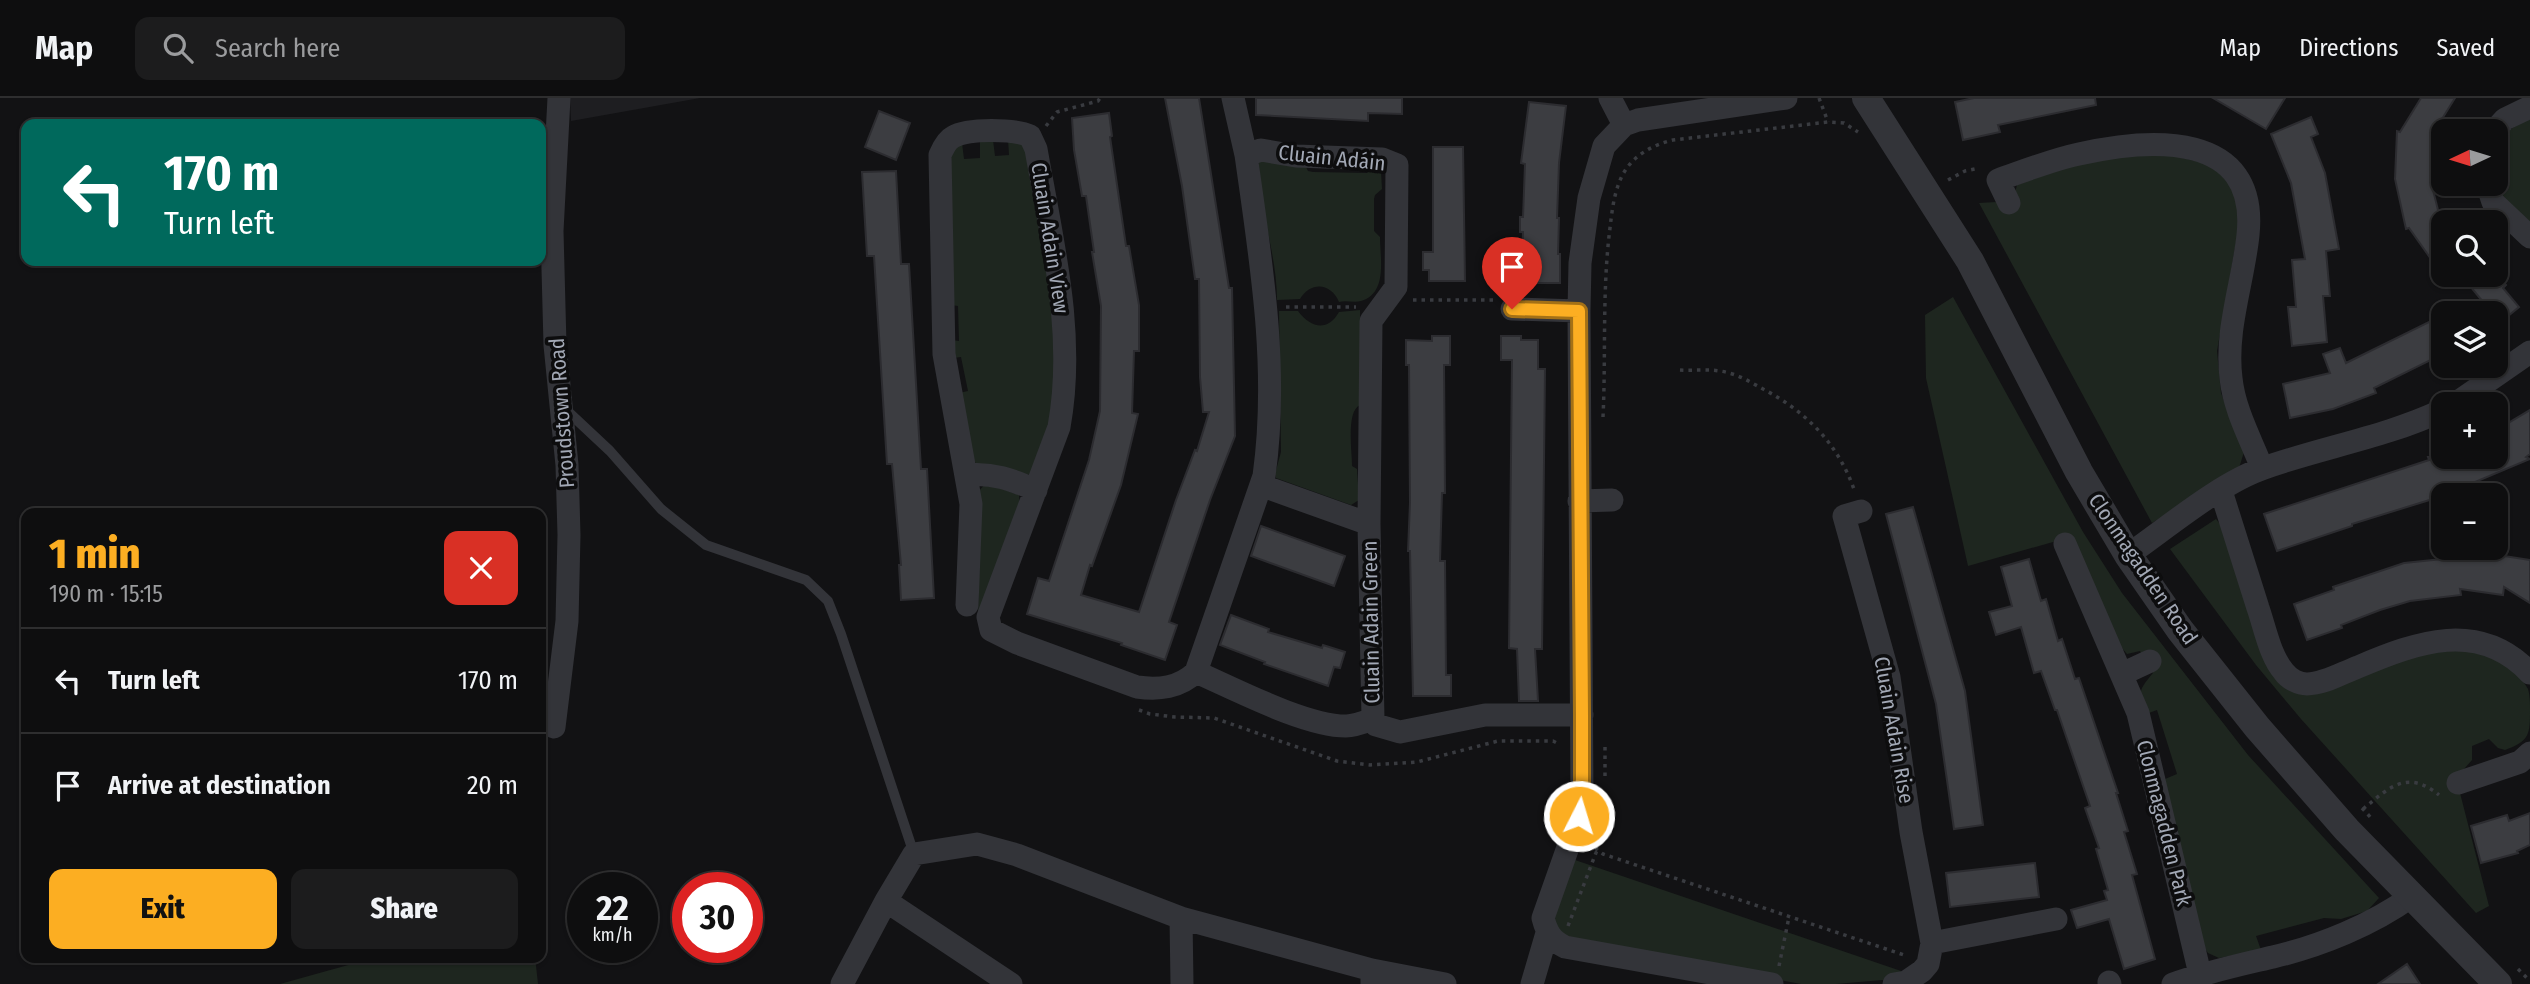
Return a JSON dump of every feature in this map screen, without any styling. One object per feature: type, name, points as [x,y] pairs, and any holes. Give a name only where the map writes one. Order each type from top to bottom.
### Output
[{"type":"street","name":"Proudstown Road","points":[[554,727],[567,621],[569,535],[567,465],[555,345],[552,231],[559,98]]},
{"type":"street","points":[[1233,98],[1246,155]]},
{"type":"street","points":[[1610,98],[1624,125]]},
{"type":"street","points":[[1554,939],[1543,918],[1579,816],[1582,799],[1579,311],[1580,262],[1589,198],[1604,146],[1624,125],[1638,120],[1786,98]]},
{"type":"street","name":"Clonmagadden Road","points":[[1866,98],[1970,261],[2079,471],[2128,555],[2180,630],[2257,727],[2347,830],[2412,896],[2505,973]]},
{"type":"street","points":[[2505,119],[2530,107]]},
{"type":"street","name":"Cluain Adain View","points":[[967,605],[971,505],[944,354],[940,155],[944,146],[954,136],[1011,131],[1030,136],[1036,149],[1062,293],[1063,403],[1059,427],[988,617],[991,630],[1017,643],[1137,687],[1156,690],[1185,682],[1196,672]]},
{"type":"street","points":[[2008,203],[1998,180],[2077,154],[2157,144],[2204,152],[2224,162],[2240,181],[2246,204],[2248,233],[2232,326],[2231,379],[2236,403],[2262,468]]},
{"type":"street","name":"Cluain Adáin","points":[[1196,672],[1264,476],[1268,447],[1267,308],[1246,155],[1261,149],[1296,156],[1382,159],[1397,165],[1396,287],[1371,321],[1369,524]]},
{"type":"street","points":[[2491,196],[2493,202],[2530,237]]},
{"type":"street","points":[[1512,309],[1579,311]]},
{"type":"street","points":[[2472,392],[2530,352]]},
{"type":"street","points":[[2128,555],[2221,491],[2262,468],[2387,432],[2431,415]]},
{"type":"street","points":[[966,475],[997,474],[1036,490]]},
{"type":"street","points":[[1274,491],[1369,524]]},
{"type":"street","points":[[2221,491],[2270,646],[2283,671],[2294,681],[2307,684],[2327,680],[2402,649],[2449,640],[2475,640],[2492,645],[2518,661],[2530,673]]},
{"type":"street","points":[[1579,500],[1612,500]]},
{"type":"street","name":"Cluain Adain Rise","points":[[1861,511],[1844,516],[1889,677],[1930,953]]},
{"type":"street","name":"Cluain Adain Green","points":[[1369,524],[1373,719]]},
{"type":"street","name":"Clonmagadden Park","points":[[2064,544],[2138,713],[2200,974]]},
{"type":"street","points":[[2122,674],[2150,661]]},
{"type":"street","points":[[1196,672],[1270,705],[1317,721],[1348,727],[1373,719],[1376,725],[1400,732],[1485,715],[1582,715]]},
{"type":"street","points":[[2451,791],[2520,762],[2530,753]]},
{"type":"street","points":[[842,984],[914,854],[977,844],[1017,855],[1181,918],[1372,977],[1445,984]]},
{"type":"street","points":[[2173,984],[2200,974],[2306,947],[2378,916],[2412,896]]},
{"type":"street","points":[[886,901],[1011,984]]},
{"type":"street","points":[[1181,918],[1182,984]]},
{"type":"street","points":[[1894,984],[1915,977],[1930,953],[2056,919]]},
{"type":"street","points":[[1554,939],[1775,977]]},
{"type":"street","points":[[1532,984],[1554,939]]},
{"type":"lane","points":[[561,405],[610,451],[661,509],[706,545],[806,580],[828,601],[914,854]]},
{"type":"path","points":[[1079,98],[1080,106]]},
{"type":"path","points":[[1030,136],[1042,132],[1057,112],[1098,101],[1100,98]]},
{"type":"path","points":[[1602,429],[1607,254],[1615,197],[1628,167],[1639,155],[1663,142],[1828,122],[1819,98]]},
{"type":"path","points":[[1948,180],[1975,169]]},
{"type":"path","points":[[1267,308],[1381,309],[1497,300],[1512,309]]},
{"type":"path","points":[[1679,370],[1729,373],[1769,392],[1809,419],[1833,447],[1849,476],[1861,511]]},
{"type":"path","points":[[1605,746],[1605,788]]},
{"type":"path","points":[[2363,809],[2391,787],[2407,782],[2451,791]]},
{"type":"path","points":[[2354,799],[2382,829]]},
{"type":"path","points":[[1594,834],[1597,850],[1789,916],[1930,953]]},
{"type":"path","points":[[1554,939],[1597,850]]},
{"type":"path","points":[[1775,977],[1789,916]]},
{"type":"path","points":[[2505,973],[2530,981]]},
{"type":"shaded area","points":[[570,98],[700,98],[571,121]]},
{"type":"shaded area","points":[[2530,116],[2530,224],[2507,206],[2502,196],[2508,196],[2508,131]]},
{"type":"shaded area","points":[[1008,139],[1019,142],[1028,151],[1055,313],[1054,410],[1033,473],[1024,476],[977,464],[972,459],[959,393],[968,391],[961,357],[953,358],[951,340],[959,341],[958,306],[951,305],[949,156],[952,146],[962,143],[964,159],[980,158],[980,142],[993,140],[995,156],[1009,155]]},
{"type":"shaded area","points":[[2163,153],[2212,165],[2225,177],[2237,200],[2239,225],[2217,351],[2221,393],[2244,452],[2239,468],[2152,523],[1979,203],[2013,201],[2017,185],[2070,167],[2126,156]]},
{"type":"shaded area","points":[[1259,161],[1305,165],[1308,171],[1313,172],[1367,173],[1371,166],[1381,172],[1382,189],[1374,199],[1374,231],[1380,237],[1381,274],[1370,297],[1358,302],[1339,302],[1331,291],[1315,287],[1300,299],[1277,300],[1274,265],[1261,196]]},
{"type":"shaded area","points":[[1953,297],[2083,532],[2122,593],[2248,755],[2379,898],[2367,911],[2341,919],[2324,918],[2256,936],[2261,950],[2219,958],[2208,953],[2201,943],[2165,779],[2177,774],[2157,710],[2146,714],[2141,701],[2142,688],[2153,673],[2140,651],[2127,654],[2121,647],[2067,538],[1968,566],[1926,378],[1925,315]]},
{"type":"shaded area","points":[[1360,310],[1360,405],[1351,423],[1352,466],[1357,469],[1359,500],[1351,505],[1276,478],[1281,452],[1279,311],[1298,311],[1313,324],[1324,325],[1339,312]]},
{"type":"shaded area","points":[[986,483],[1019,495],[1020,508],[978,613],[981,503],[978,492]]},
{"type":"shaded area","points":[[2216,519],[2224,529],[2294,690],[2427,653],[2473,650],[2496,658],[2524,683],[2530,699],[2530,725],[2527,736],[2505,750],[2498,748],[2489,739],[2472,746],[2472,760],[2464,769],[2460,793],[2489,906],[2476,913],[2301,719],[2256,665],[2170,549]]},
{"type":"shaded area","points":[[1575,860],[1904,972],[1894,979],[1801,984],[1563,939],[1551,922]]},
{"type":"shaded area","points":[[355,963],[536,963],[538,984],[280,984]]},
{"type":"building","points":[[1165,98],[1199,98],[1229,288],[1232,288],[1235,436],[1210,500],[1169,622],[1177,625],[1165,660],[1121,645],[1122,643],[1027,614],[1038,578],[1049,581],[1089,460],[1100,411],[1101,306],[1086,196],[1082,196],[1074,150],[1072,118],[1109,113],[1126,246],[1129,246],[1139,305],[1139,351],[1134,351],[1132,413],[1138,414],[1121,485],[1081,595],[1139,612],[1209,412],[1203,412],[1200,377],[1199,279],[1195,279],[1182,186]]},
{"type":"building","points":[[1256,98],[1402,98],[1402,114],[1368,113],[1368,121],[1256,115]]},
{"type":"building","points":[[1974,98],[2095,98],[2096,105],[1998,125],[2000,132],[1963,140],[1955,102]]},
{"type":"building","points":[[2213,98],[2285,98],[2266,129]]},
{"type":"building","points":[[2421,98],[2455,98],[2442,119],[2431,119],[2431,196],[2434,196],[2438,210],[2431,210],[2431,259],[2409,228],[2406,229],[2395,179],[2397,131],[2400,132]]},
{"type":"building","points":[[1529,102],[1566,106],[1559,163],[1557,218],[1560,283],[1528,283],[1528,266],[1522,266],[1523,232],[1520,232],[1520,217],[1523,217],[1525,164],[1521,163]]},
{"type":"building","points":[[879,111],[910,123],[896,160],[865,147]]},
{"type":"building","points":[[2311,117],[2318,134],[2311,137],[2325,173],[2339,249],[2326,251],[2330,296],[2323,296],[2327,342],[2292,346],[2288,307],[2296,307],[2292,260],[2305,259],[2291,183],[2271,134]]},
{"type":"building","points":[[1433,147],[1463,147],[1465,281],[1429,281],[1429,270],[1423,270],[1423,252],[1433,252]]},
{"type":"building","points":[[896,171],[901,264],[909,264],[921,469],[927,469],[934,598],[901,600],[901,565],[892,464],[887,464],[874,256],[867,256],[862,172]]},
{"type":"building","points":[[2471,287],[2504,287],[2519,307],[2508,316],[2508,301],[2482,301]]},
{"type":"building","points":[[2431,321],[2431,360],[2374,388],[2376,393],[2333,409],[2290,418],[2283,384],[2330,373],[2323,354],[2340,348],[2346,363]]},
{"type":"building","points":[[1432,336],[1450,336],[1450,365],[1444,365],[1445,493],[1442,493],[1440,561],[1445,561],[1446,675],[1451,675],[1451,696],[1413,696],[1408,551],[1409,365],[1406,365],[1406,340],[1432,341]]},
{"type":"building","points":[[1501,336],[1521,336],[1521,340],[1538,340],[1538,369],[1545,369],[1542,649],[1535,649],[1538,701],[1519,701],[1517,649],[1509,648],[1512,360],[1501,360]]},
{"type":"building","points":[[2530,410],[2530,454],[2526,457],[2530,459],[2508,468],[2508,423]]},
{"type":"building","points":[[2428,457],[2431,457],[2431,469],[2506,469],[2476,483],[2431,483],[2431,500],[2277,551],[2264,514],[2429,460]]},
{"type":"building","points":[[1913,507],[1965,691],[1983,825],[1954,829],[1936,704],[1886,514]]},
{"type":"building","points":[[1261,526],[1345,556],[1334,586],[1251,556]]},
{"type":"building","points":[[2508,557],[2530,560],[2530,603],[2504,587],[2503,595],[2460,589],[2461,595],[2410,601],[2380,610],[2341,625],[2342,628],[2307,640],[2294,604],[2334,590],[2333,587],[2404,563],[2433,560],[2508,560]]},
{"type":"building","points":[[2029,559],[2041,601],[2046,599],[2058,641],[2062,639],[2075,679],[2079,678],[2128,831],[2124,832],[2137,874],[2132,875],[2155,959],[2124,969],[2109,919],[2077,928],[2071,910],[2107,900],[2104,891],[2108,890],[2096,849],[2099,848],[2085,808],[2090,806],[2041,671],[2034,673],[2021,627],[1996,635],[1989,612],[2012,606],[2001,567]]},
{"type":"building","points":[[1231,615],[1269,629],[1268,632],[1345,652],[1340,668],[1334,667],[1328,686],[1264,664],[1265,662],[1220,645]]},
{"type":"building","points":[[2530,813],[2530,845],[2517,851],[2518,853],[2481,863],[2471,826],[2507,815],[2509,821]]},
{"type":"building","points":[[2035,863],[2039,897],[1950,907],[1946,873]]},
{"type":"building","points":[[2407,964],[2420,984],[2378,984]]},
{"type":"route","points":[[1512,309],[1579,311],[1582,799],[1579,816]]}]
